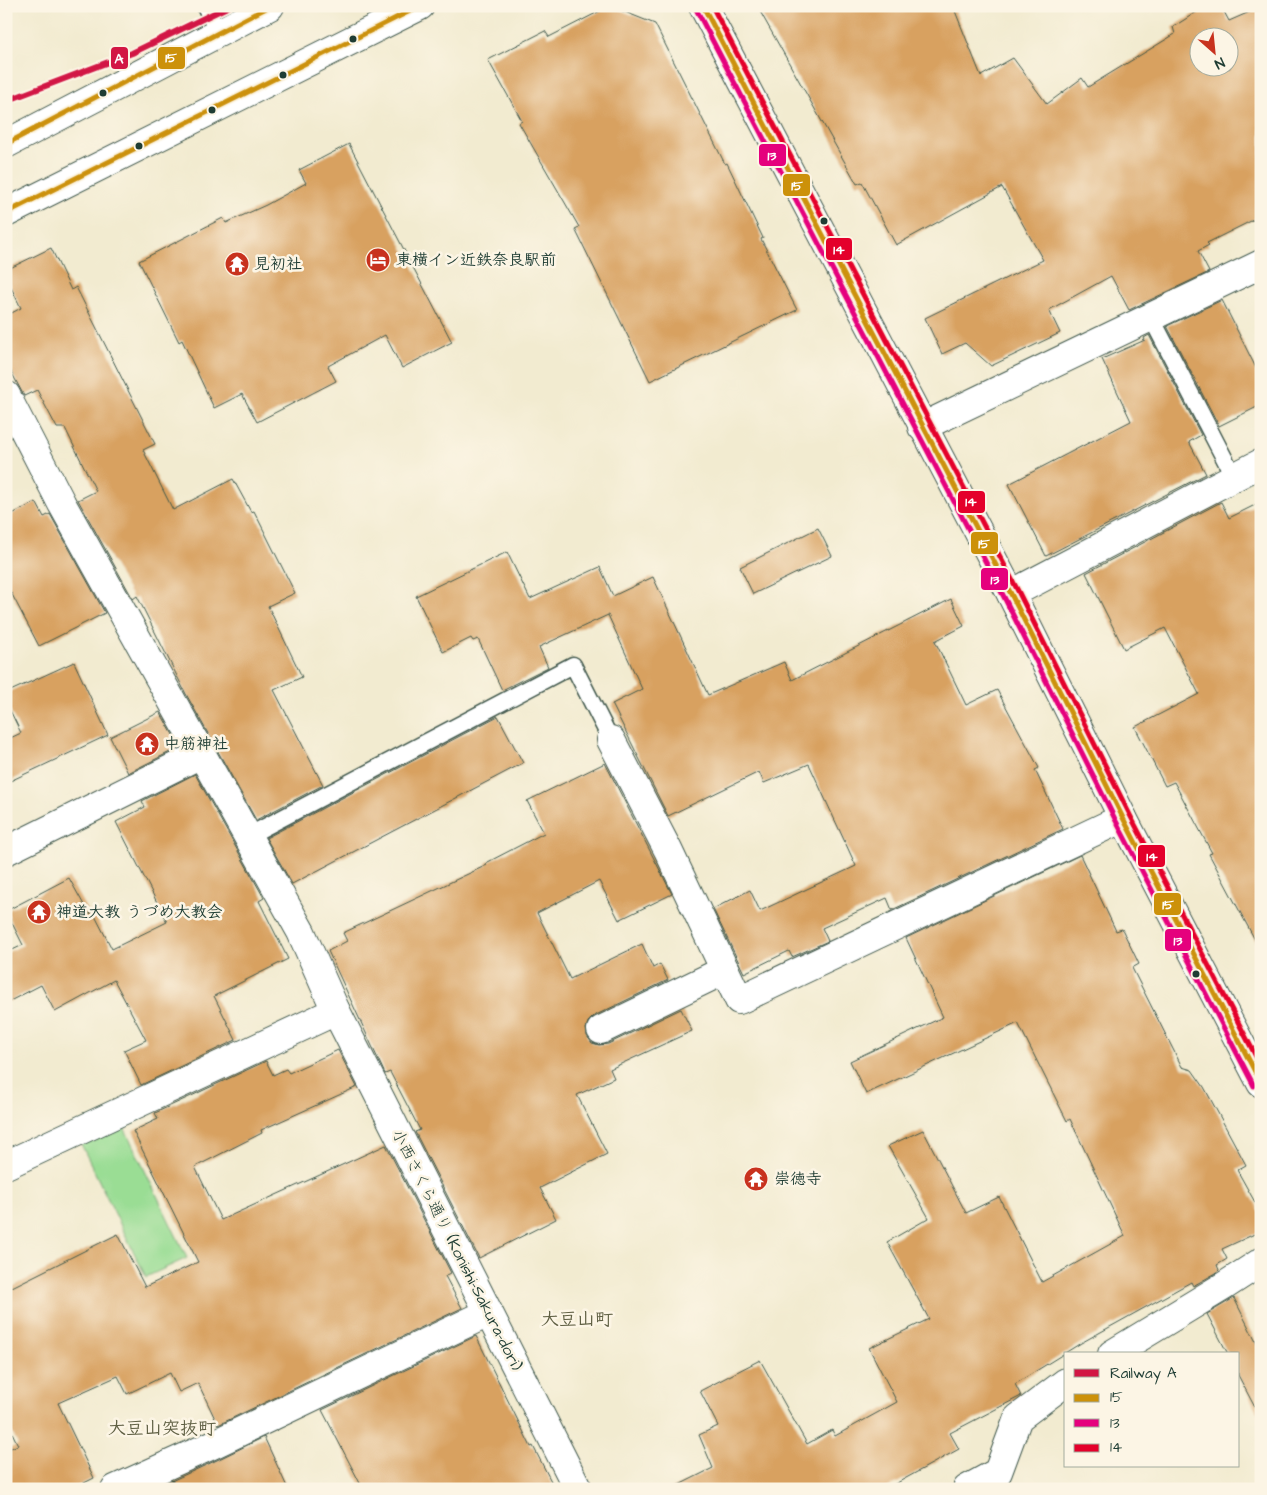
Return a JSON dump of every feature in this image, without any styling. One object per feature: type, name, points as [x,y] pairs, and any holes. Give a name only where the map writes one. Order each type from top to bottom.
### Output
[{"type":"main road","points":[[6,144],[270,6]]},
{"type":"main road","points":[[6,213],[420,6]]},
{"type":"main road","points":[[704,6],[1011,594],[1122,818],[1261,1082]]},
{"type":"main road","points":[[922,426],[1261,264]]},
{"type":"main road","name":"小西さくら通り (Konishi-Sakura-dori)","points":[[6,395],[62,504],[301,932],[336,1011],[578,1489]]},
{"type":"main road","points":[[1011,594],[1261,463]]},
{"type":"main road","points":[[610,740],[668,850],[739,1000],[1122,818]]},
{"type":"main road","points":[[6,851],[201,754]]},
{"type":"main road","points":[[601,1030],[725,970]]},
{"type":"main road","points":[[6,1165],[336,1011]]},
{"type":"main road","points":[[1115,1352],[1261,1262]]},
{"type":"main road","points":[[115,1489],[210,1446],[488,1313]]},
{"type":"main road","points":[[967,1489],[998,1472],[1018,1418],[1064,1384]]},
{"type":"lane","points":[[205,6],[219,34]]},
{"type":"lane","points":[[1151,317],[1234,477]]},
{"type":"lane","points":[[248,836],[573,664],[610,740]]},
{"type":"green space","points":[[122,1123],[187,1258],[146,1277],[81,1144]]},
{"type":"building","points":[[610,6],[655,24],[725,164],[727,163],[763,238],[761,239],[797,310],[650,381],[575,229],[579,227],[519,123],[522,121],[488,60],[545,31],[549,37]]},
{"type":"building","points":[[757,6],[953,6],[981,76],[1013,58],[1047,104],[1082,78],[1088,87],[1175,34],[1173,27],[1206,6],[1221,6],[1229,21],[1261,7],[1261,216],[1207,243],[1209,245],[1198,251],[1209,272],[1129,310],[1111,276],[1049,310],[1060,333],[991,366],[965,343],[942,354],[925,318],[1043,260],[1002,187],[896,245],[862,182],[857,184]]},
{"type":"building","points":[[349,144],[452,342],[402,368],[385,335],[328,366],[336,381],[257,422],[242,394],[214,408],[182,340],[179,342],[139,261],[223,218],[226,223],[266,205],[306,183],[299,170]]},
{"type":"building","points":[[51,248],[71,290],[76,287],[155,444],[143,450],[173,510],[233,479],[251,512],[254,511],[295,593],[268,606],[302,677],[274,690],[323,785],[256,820],[186,694],[137,596],[133,599],[78,500],[96,491],[65,428],[57,428],[37,390],[24,396],[6,362],[6,316],[21,308],[6,277],[6,270]]},
{"type":"building","points":[[1222,300],[1261,378],[1261,405],[1219,426],[1167,326]]},
{"type":"building","points":[[1149,335],[1201,435],[1189,442],[1206,474],[1046,556],[1009,484],[1131,421],[1102,359],[1145,340],[1144,338]]},
{"type":"building","points":[[36,502],[44,517],[50,514],[105,613],[39,646],[6,583],[6,517]]},
{"type":"building","points":[[1221,502],[1229,518],[1261,502],[1261,951],[1209,854],[1212,853],[1174,782],[1165,786],[1135,727],[1199,694],[1165,628],[1124,649],[1086,573]]},
{"type":"building","points":[[818,528],[832,556],[753,594],[740,567]]},
{"type":"building","points":[[507,552],[530,599],[600,567],[613,596],[653,577],[708,695],[784,662],[792,680],[951,599],[964,626],[935,641],[966,705],[997,690],[1039,768],[1035,770],[1063,829],[892,910],[887,898],[822,928],[828,941],[792,957],[789,951],[744,973],[713,909],[750,890],[760,911],[856,866],[809,764],[764,783],[759,772],[668,816],[612,704],[642,689],[608,615],[539,647],[548,667],[502,690],[478,639],[473,641],[471,638],[443,652],[416,596]]},
{"type":"building","points":[[74,662],[108,735],[6,783],[6,740],[21,733],[6,702],[6,693]]},
{"type":"building","name":"中筋神社","points":[[160,712],[180,747],[128,773],[110,737]]},
{"type":"building","points":[[498,716],[523,763],[292,884],[266,838]]},
{"type":"building","points":[[605,763],[672,894],[619,920],[599,881],[537,913],[570,979],[642,944],[653,968],[660,964],[668,980],[594,1016],[588,1022],[586,1028],[587,1036],[592,1043],[599,1045],[608,1044],[681,1009],[692,1031],[610,1069],[614,1078],[577,1095],[607,1154],[540,1188],[556,1219],[479,1258],[415,1132],[420,1130],[390,1072],[385,1074],[328,951],[347,941],[343,933],[487,865],[486,863],[544,833],[527,801]]},
{"type":"building","points":[[195,774],[264,898],[259,901],[288,959],[214,996],[236,1040],[141,1085],[124,1050],[146,1040],[114,980],[55,1012],[41,985],[6,1003],[6,953],[23,945],[6,911],[69,878],[89,914],[93,912],[112,949],[167,922],[116,822],[145,807],[142,801]]},
{"type":"building","points":[[1080,855],[1116,931],[1122,929],[1139,964],[1132,968],[1182,1067],[1192,1070],[1204,1087],[1246,1165],[1237,1170],[1261,1213],[1261,1231],[1222,1249],[1227,1259],[1217,1265],[1219,1270],[1216,1273],[1193,1286],[1191,1282],[1064,1352],[1015,1384],[1021,1396],[950,1433],[959,1449],[886,1489],[671,1489],[713,1468],[699,1435],[718,1426],[700,1391],[760,1360],[807,1444],[832,1430],[835,1436],[897,1402],[869,1348],[929,1319],[887,1242],[929,1218],[888,1146],[923,1130],[966,1213],[999,1197],[1042,1282],[1125,1236],[1070,1119],[1067,1121],[1018,1023],[866,1094],[850,1061],[943,1017],[906,938]]},
{"type":"building","points":[[338,1050],[357,1087],[261,1130],[262,1133],[195,1167],[221,1220],[386,1145],[451,1273],[445,1276],[462,1308],[218,1425],[198,1383],[179,1392],[170,1373],[127,1394],[118,1376],[58,1403],[94,1478],[72,1489],[6,1489],[6,1450],[18,1445],[6,1420],[6,1290],[118,1234],[145,1287],[198,1262],[133,1131],[158,1119],[155,1113],[266,1061],[273,1075],[286,1069],[289,1073]]},
{"type":"building","points":[[1234,1298],[1261,1352],[1261,1419],[1240,1379],[1240,1352],[1227,1352],[1207,1314]]},
{"type":"building","points":[[476,1336],[531,1447],[533,1446],[555,1489],[363,1489],[322,1410]]},
{"type":"building","points":[[264,1437],[288,1489],[154,1489],[217,1460]]},
{"type":"rail line","name":"A","points":[[6,101],[132,53],[229,6]]},
{"type":"transit line","name":"15","points":[[6,144],[270,6]]},
{"type":"transit line","name":"15","points":[[6,213],[420,6]]},
{"type":"transit line","name":"15","points":[[703,6],[1011,594],[1123,818],[1261,1083]]},
{"type":"transit line","name":"14","points":[[712,6],[1018,591],[1130,815],[1261,1066]]},
{"type":"transit line","name":"13","points":[[696,9],[1004,597],[1116,821],[1254,1086]]},
{"type":"place","name":"東横イン近鉄奈良駅前","points":[[378,260]]},
{"type":"place","name":"見初社","points":[[237,264]]},
{"type":"place","name":"中筋神社","points":[[147,744]]},
{"type":"place","name":"神道大教 うづめ大教会","points":[[39,912]]},
{"type":"place","name":"崇徳寺","points":[[756,1179]]},
{"type":"district","name":"大豆山町","points":[[577,1319]]},
{"type":"district","name":"大豆山突抜町","points":[[162,1428]]}]
